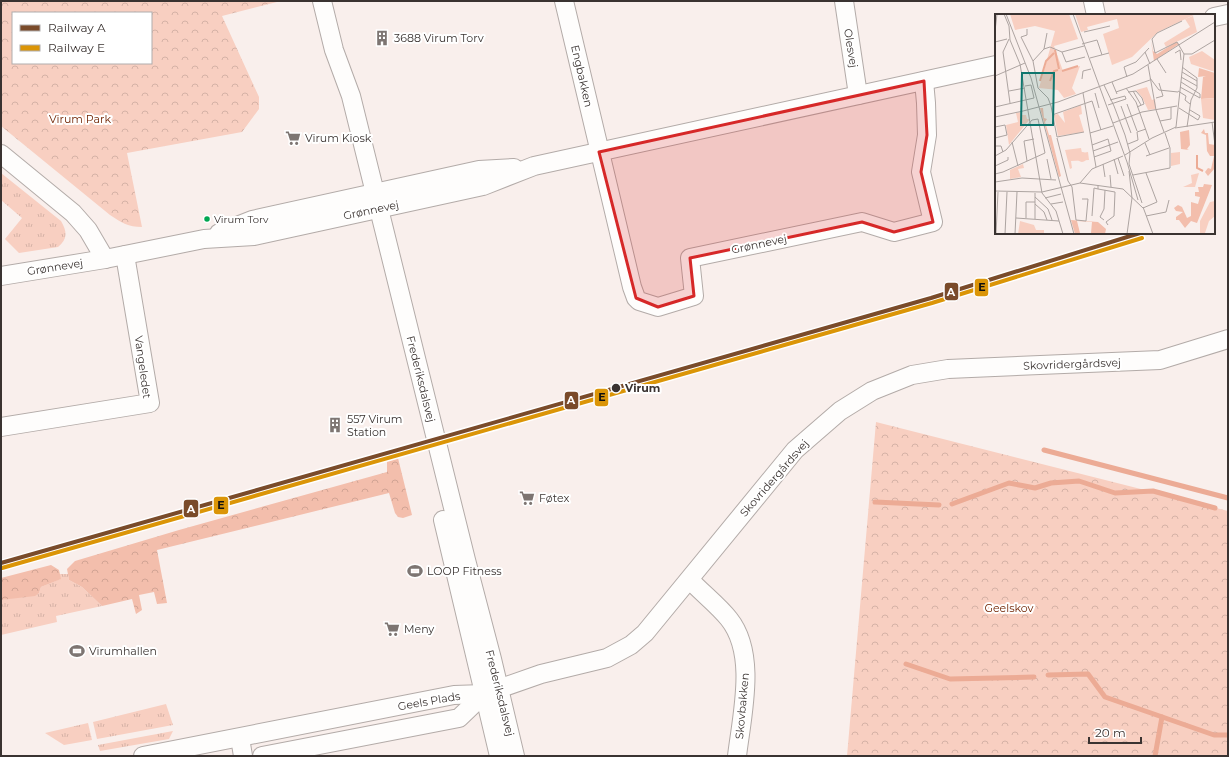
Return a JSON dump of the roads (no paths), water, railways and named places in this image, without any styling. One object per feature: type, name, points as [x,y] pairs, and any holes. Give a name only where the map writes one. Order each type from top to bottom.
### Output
[{"type":"street","name":"Frederiksdalsvej","points":[[322,1],[334,50],[339,98],[371,202],[430,418],[492,691],[499,756]]},
{"type":"street","name":"Engbakken","points":[[564,1],[600,152]]},
{"type":"street","name":"Olesvej","points":[[844,1],[858,95]]},
{"type":"street","points":[[1094,1],[1096,14]]},
{"type":"street","points":[[1215,17],[1228,14]]},
{"type":"street","name":"Grønnevej","points":[[1,276],[105,259],[204,239],[254,236],[371,202],[483,186],[534,166],[995,65]]},
{"type":"street","name":"Grønnevej","points":[[600,152],[632,287],[636,298],[639,301],[658,307],[694,296],[690,258],[862,222],[894,232],[933,222],[922,172],[927,135],[924,81]]},
{"type":"street","points":[[1,154],[73,213],[88,230],[105,259]]},
{"type":"street","name":"Vangeledet","points":[[1,427],[150,403],[125,255]]},
{"type":"street","name":"Skovridergårdsvej","points":[[492,691],[541,674],[607,658],[631,645],[645,633],[690,580],[795,450],[840,410],[872,391],[912,375],[948,369],[1160,360],[1228,339]]},
{"type":"street","name":"Skovbakken","points":[[690,580],[729,619],[741,641],[746,672],[737,756]]},
{"type":"street","name":"Frederiksdalsvej","points":[[492,691],[515,756]]},
{"type":"street","name":"Geels Plads","points":[[143,756],[454,696],[492,691]]},
{"type":"street","name":"Geels Plads","points":[[262,756],[459,718],[492,691]]},
{"type":"street","points":[[240,738],[243,756]]},
{"type":"waterway","points":[[1044,450],[1228,498]]},
{"type":"waterway","points":[[952,504],[1009,483],[1035,488],[1051,483],[1079,481],[1115,493],[1153,491],[1215,508]]},
{"type":"waterway","points":[[875,502],[939,505]]},
{"type":"waterway","points":[[906,664],[950,679],[1034,677]]},
{"type":"waterway","points":[[1048,675],[1088,674],[1105,697],[1214,735],[1228,735]]},
{"type":"waterway","points":[[1155,756],[1162,717]]},
{"type":"rail line","name":"A","points":[[1,563],[931,298],[1137,234]]},
{"type":"rail line","name":"E","points":[[2,568],[932,303],[1142,238]]},
{"type":"place","name":"3688 Virum Torv","points":[[382,38]]},
{"type":"place","name":"Virum Kiosk","points":[[293,138]]},
{"type":"place","name":"Virum Torv","points":[[207,219]]},
{"type":"place","name":"Virum","points":[[616,388]]},
{"type":"place","name":"557 Virum Station","points":[[335,425]]},
{"type":"place","name":"Føtex","points":[[527,498]]},
{"type":"place","name":"LOOP Fitness","points":[[415,571]]},
{"type":"place","name":"Meny","points":[[392,629]]},
{"type":"place","name":"Virumhallen","points":[[77,651]]},
{"type":"park label","name":"Virum Park","points":[[80,119]]},
{"type":"park label","name":"Geelskov","points":[[1009,608]]}]
